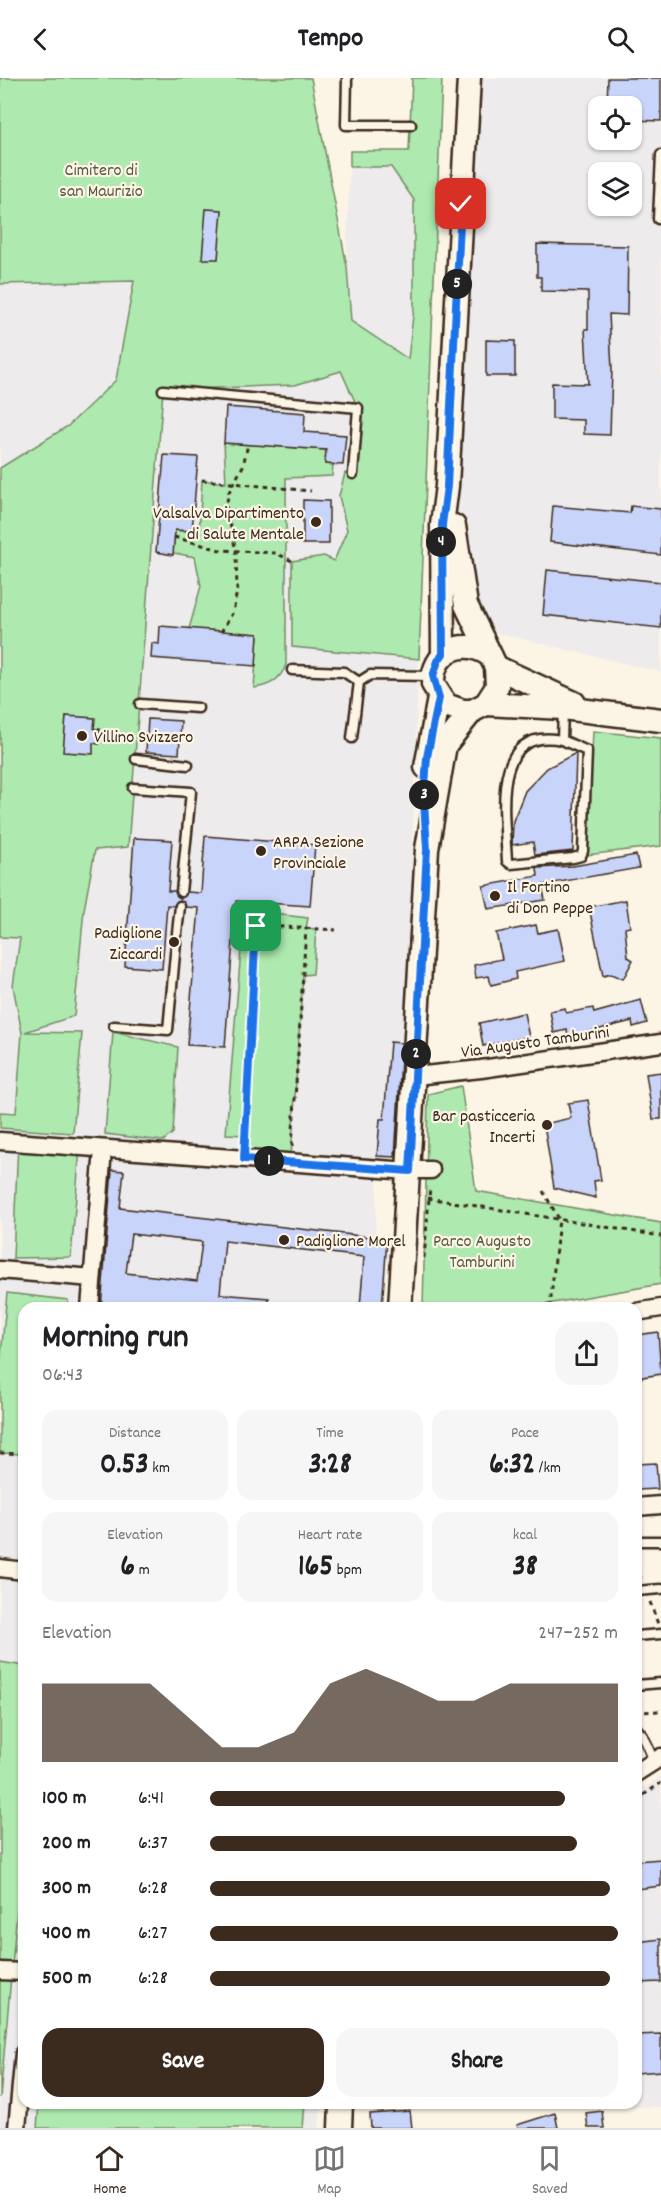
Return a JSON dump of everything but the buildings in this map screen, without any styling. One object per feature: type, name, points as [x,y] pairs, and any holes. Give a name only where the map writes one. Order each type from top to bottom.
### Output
[{"type":"main road","points":[[443,654],[442,525],[447,486],[469,78]]},
{"type":"main road","points":[[427,849],[445,745],[497,687],[492,660],[466,605],[461,586],[447,486]]},
{"type":"main road","points":[[401,1302],[419,1197],[420,1170],[415,1076],[427,849],[424,802],[427,757],[439,698],[433,676],[443,654],[451,649],[470,646],[492,660],[592,711]]},
{"type":"main road","points":[[439,698],[454,709],[563,708],[661,720]]},
{"type":"main road","points":[[340,2128],[341,2109]]},
{"type":"street","name":"Via Augusto Tamburini","points":[[415,1076],[481,1069],[661,1043]]},
{"type":"street","points":[[0,1141],[291,1163],[420,1170]]},
{"type":"street","points":[[90,1302],[104,1149]]},
{"type":"street","points":[[0,1270],[92,1278]]},
{"type":"street","points":[[642,1311],[661,1308]]},
{"type":"street","points":[[642,1507],[661,1505]]},
{"type":"street","points":[[0,1568],[18,1570]]},
{"type":"street","points":[[642,1769],[657,1759]]},
{"type":"street","points":[[0,1971],[18,1972]]},
{"type":"street","points":[[17,2128],[19,2109]]},
{"type":"lane","points":[[347,78],[346,125],[411,125]]},
{"type":"lane","points":[[658,219],[661,155]]},
{"type":"lane","points":[[163,390],[358,408],[353,474]]},
{"type":"lane","points":[[292,670],[344,672],[359,682]]},
{"type":"lane","points":[[359,682],[370,675],[433,676]]},
{"type":"lane","points":[[352,738],[359,682]]},
{"type":"lane","points":[[140,704],[198,708]]},
{"type":"lane","points":[[562,740],[563,708]]},
{"type":"lane","points":[[540,738],[562,740],[587,751],[581,856],[511,864],[507,861],[505,808],[507,769],[513,754],[540,738]]},
{"type":"lane","points":[[136,759],[188,765]]},
{"type":"lane","points":[[133,788],[190,792],[181,892]]},
{"type":"lane","points":[[177,933],[180,906]]},
{"type":"lane","points":[[114,1026],[168,1030],[176,943]]},
{"type":"lane","points":[[642,1540],[661,1541]]},
{"type":"lane","points":[[642,1591],[661,1589]]},
{"type":"lane","points":[[642,1636],[661,1634]]},
{"type":"lane","points":[[642,1685],[661,1683]]},
{"type":"lane","points":[[642,1735],[657,1759]]},
{"type":"path","points":[[221,632],[233,612],[237,591],[236,551],[226,506],[243,466],[248,444]]},
{"type":"path","points":[[202,480],[233,485],[311,491]]},
{"type":"path","points":[[174,537],[212,548],[276,554],[292,561]]},
{"type":"path","points":[[234,924],[336,930]]},
{"type":"path","points":[[244,1159],[256,926]]},
{"type":"path","points":[[291,1163],[306,928]]},
{"type":"path","points":[[420,1170],[419,1197],[424,1264]]},
{"type":"path","points":[[543,1191],[559,1218],[551,1302]]},
{"type":"path","points":[[419,1197],[661,1236]]},
{"type":"path","points":[[0,1453],[18,1454]]},
{"type":"path","points":[[642,1712],[661,1711]]},
{"type":"path","points":[[642,1796],[661,1783]]},
{"type":"shaded area","points":[[458,78],[661,78],[661,672],[484,630],[466,578],[456,512]]},
{"type":"shaded area","points":[[350,151],[441,151],[424,491],[406,1044],[397,1159],[379,1158],[378,1169],[375,1237],[390,1239],[384,1302],[18,1302],[18,2109],[321,2109],[319,2128],[0,2128],[0,284],[346,275]]},
{"type":"shaded area","points":[[661,1777],[661,2107],[642,2107],[642,1789]]},
{"type":"green space","name":"Cimitero di san Maurizio","points":[[0,78],[311,78],[347,267],[351,321],[408,359],[414,307],[414,200],[391,167],[350,167],[350,151],[409,151],[412,78],[442,78],[419,659],[292,647],[292,561],[324,556],[334,561],[347,530],[339,496],[345,473],[352,474],[358,408],[341,371],[295,385],[163,390],[128,847],[95,850],[84,910],[74,1016],[25,1032],[82,1033],[73,1133],[0,1128],[0,1112],[16,1113],[22,1033],[13,986],[20,938],[0,937],[0,468],[68,426],[116,380],[134,281],[0,284]]},
{"type":"green space","points":[[224,443],[326,450],[325,464],[333,465],[332,476],[286,478],[286,665],[281,675],[274,681],[254,688],[258,634],[189,629],[201,586],[195,557],[173,553],[175,530],[199,534],[202,480],[226,483]]},
{"type":"green space","points":[[593,731],[661,738],[661,846],[587,855]]},
{"type":"green space","points":[[256,912],[308,918],[306,928],[316,929],[313,974],[303,975],[291,1157],[244,1155],[245,1135],[226,1134],[243,925],[256,926]]},
{"type":"green space","points":[[113,1032],[178,1047],[173,1133],[163,1141],[105,1134]]},
{"type":"green space","name":"Parco Augusto Tamburini","points":[[461,1086],[476,1191],[661,1223],[661,1284],[558,1302],[423,1302],[428,1094]]},
{"type":"green space","points":[[18,1143],[80,1148],[71,1257],[13,1258]]},
{"type":"green space","points":[[7,1293],[68,1300],[68,1302],[18,1302],[18,1454],[0,1453],[0,1366]]},
{"type":"green space","points":[[0,1662],[18,1665],[18,1900],[0,2098]]},
{"type":"green space","points":[[39,2109],[305,2109],[303,2128],[37,2128]]},
{"type":"place","name":"Valsalva Dipartimento di Salute Mentale","points":[[316,522]]},
{"type":"place","name":"Villino Svizzero","points":[[82,736]]},
{"type":"place","name":"ARPA Sezione Provinciale","points":[[261,851]]},
{"type":"place","name":"Il Fortino di Don Peppe","points":[[495,896]]},
{"type":"place","name":"Padiglione Ziccardi","points":[[174,942]]},
{"type":"place","name":"Bar pasticceria Incerti","points":[[547,1125]]},
{"type":"place","name":"Padiglione Morel","points":[[284,1240]]},
{"type":"route","points":[[256,926],[244,1159],[410,1171],[427,849],[424,802],[427,757],[439,698],[433,684],[434,668],[443,654],[442,525],[447,486],[461,204]]}]
